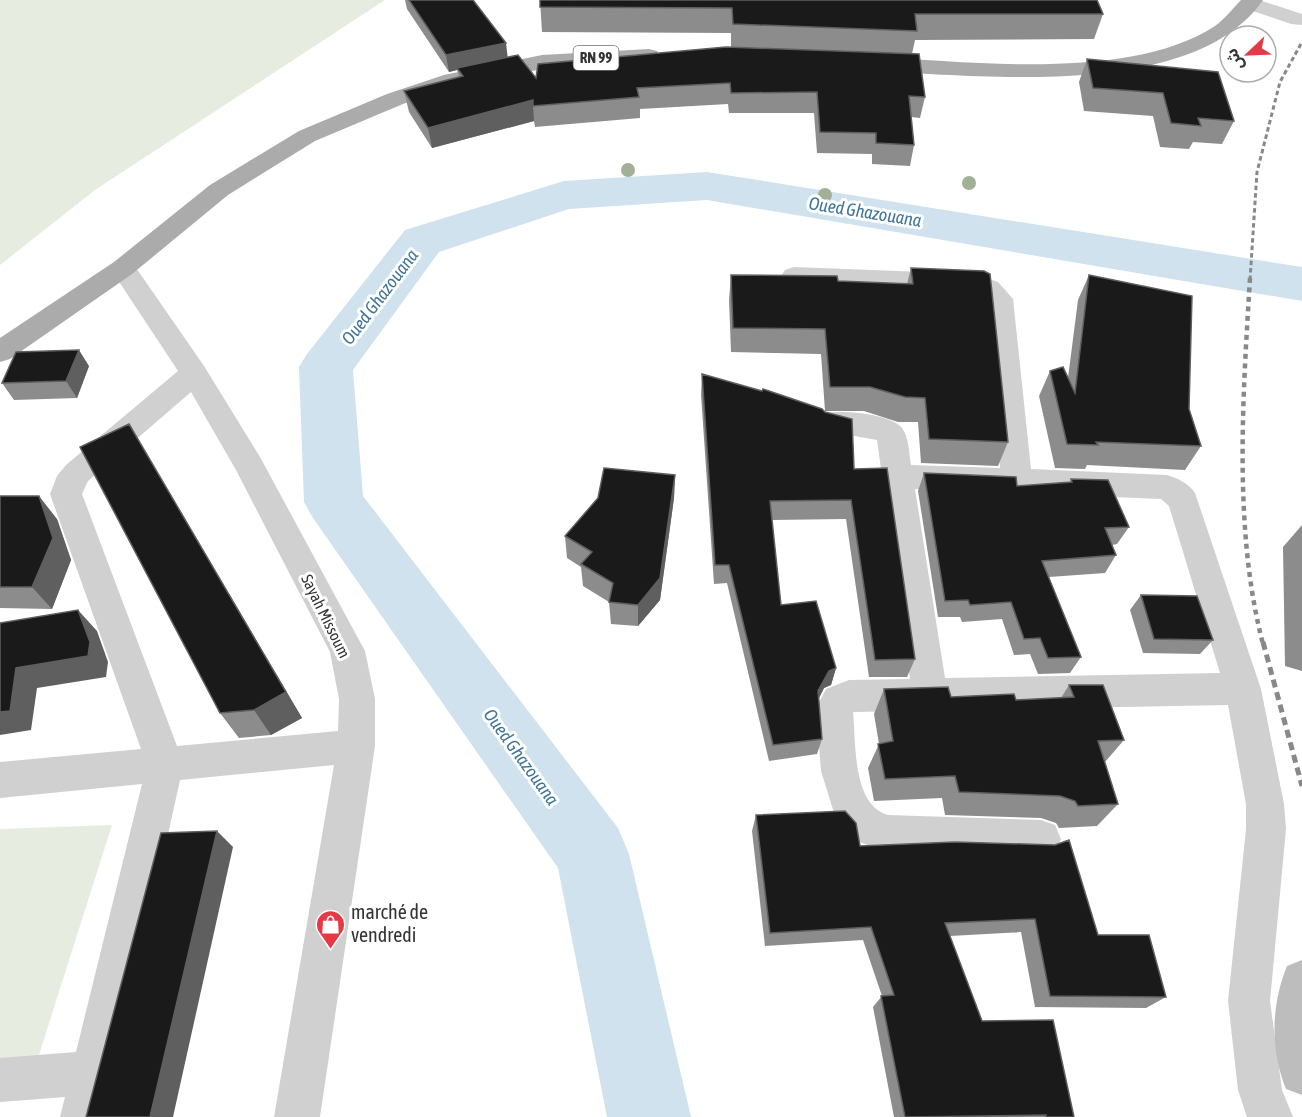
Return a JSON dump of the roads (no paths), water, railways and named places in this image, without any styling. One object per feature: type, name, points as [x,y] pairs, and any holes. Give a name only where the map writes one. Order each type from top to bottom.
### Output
[{"type":"main road","points":[[857,63],[1060,71],[1117,66],[1165,55],[1207,39],[1238,21],[1252,2]]},
{"type":"main road","name":"RN 99","points":[[0,352],[123,268],[229,184],[307,136],[395,99],[444,82],[542,62],[666,56]]},
{"type":"main road","points":[[1302,981],[1299,995],[1297,1056],[1302,1073]]},
{"type":"street","points":[[1252,2],[1298,20]]},
{"type":"street","name":"Sayah Missoum","points":[[123,268],[194,373],[249,465],[347,651],[357,699],[356,746],[297,1117]]},
{"type":"street","points":[[794,276],[975,283],[995,291],[999,298],[1017,482]]},
{"type":"street","points":[[83,1117],[165,765],[66,494],[68,485],[77,473],[194,373]]},
{"type":"street","points":[[832,422],[881,428],[891,435],[930,696]]},
{"type":"street","points":[[897,476],[1167,487],[1179,495],[1184,502],[1244,689],[1265,804],[1266,829],[1249,1001],[1260,1090],[1270,1117]]},
{"type":"street","points":[[1041,839],[888,834],[867,827],[848,806],[842,785],[834,708],[839,700],[849,696],[1244,689]]},
{"type":"street","points":[[0,780],[356,746]]},
{"type":"street","points":[[0,1080],[93,1073]]},
{"type":"waterway","name":"Oued Ghazouana","points":[[649,1117],[592,854],[334,502],[326,367],[422,241],[564,195],[707,186],[1302,284]]},
{"type":"railway","points":[[1250,280],[1257,172],[1280,82],[1302,42]]},
{"type":"railway","points":[[1250,278],[1243,415],[1244,509],[1247,555],[1263,644]]},
{"type":"railway","points":[[1263,642],[1302,786]]},
{"type":"place","name":"marché de vendredi","points":[[330,950]]}]
